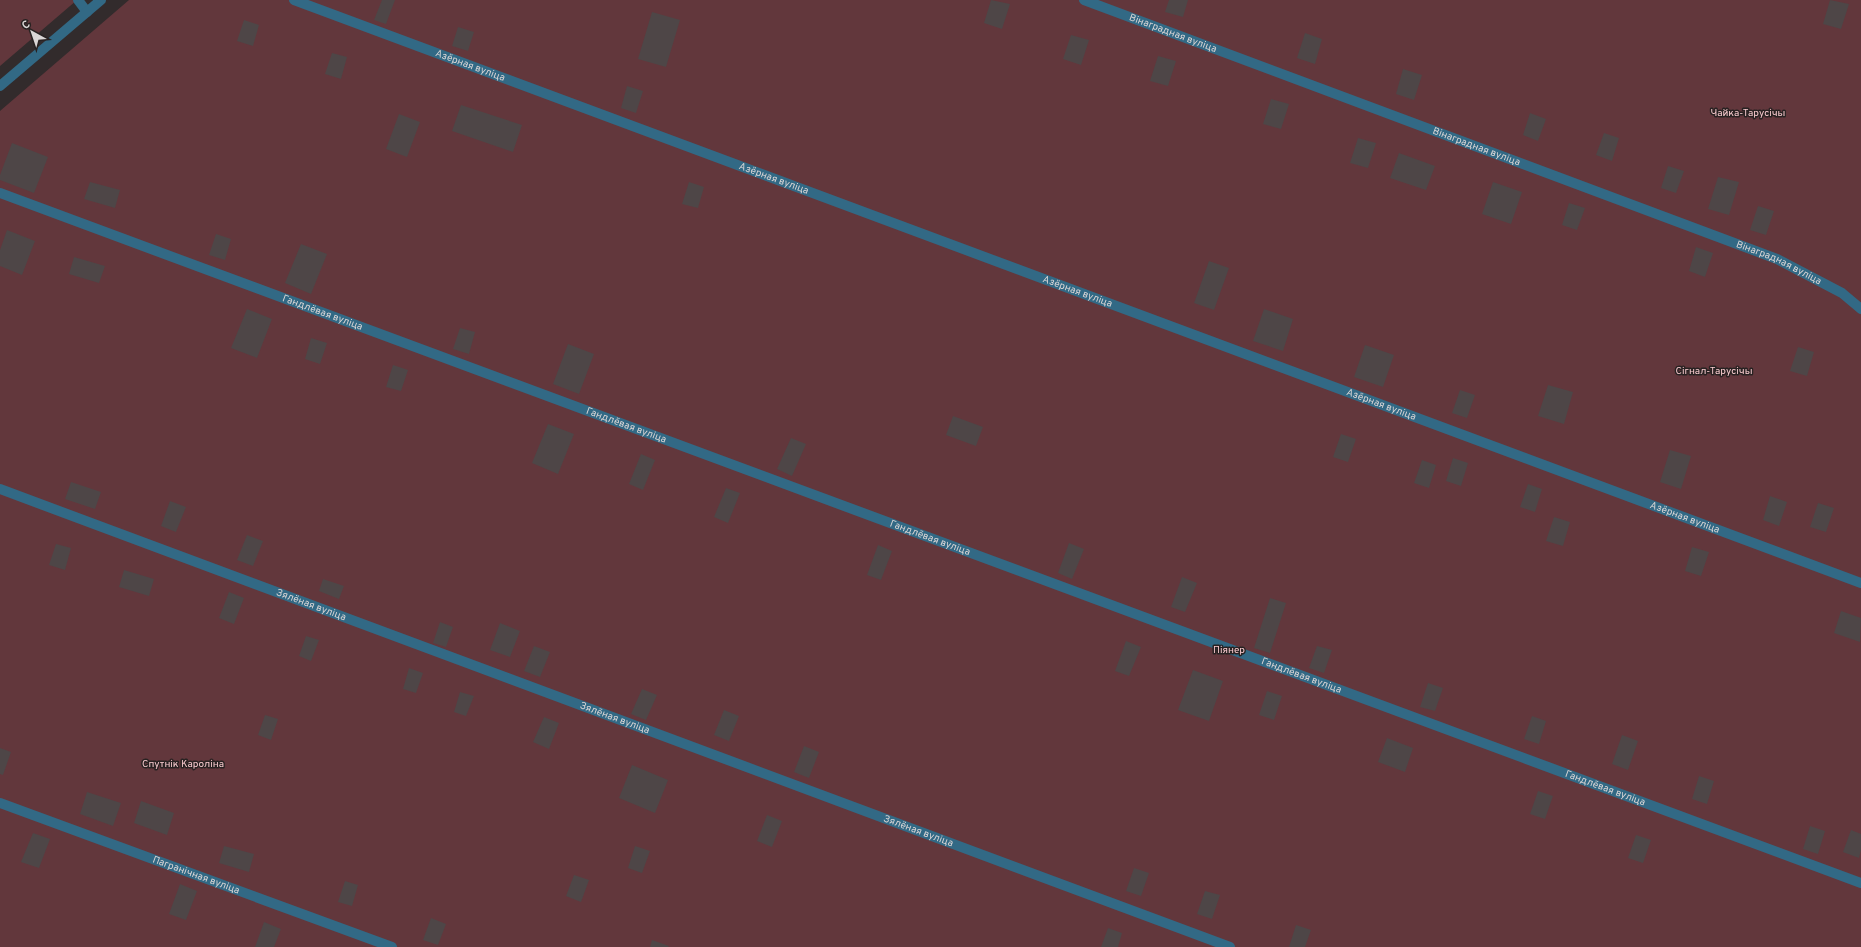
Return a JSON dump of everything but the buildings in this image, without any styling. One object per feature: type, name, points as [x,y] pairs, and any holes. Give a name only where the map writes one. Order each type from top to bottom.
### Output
[{"type":"street","points":[[78,0],[87,12]]},
{"type":"street","points":[[0,86],[101,0]]},
{"type":"street","name":"Азёрная вуліца","points":[[294,0],[1861,583]]},
{"type":"street","name":"Вінаградная вуліца","points":[[1084,0],[1778,259],[1842,293],[1861,309]]},
{"type":"street","name":"Гандлёвая вуліца","points":[[0,194],[1861,883]]},
{"type":"street","name":"Зялёная вуліца","points":[[0,489],[1230,947]]},
{"type":"street","name":"Пагранічная вуліца","points":[[0,802],[392,947]]},
{"type":"green space","points":[[0,0],[77,0],[0,66]]},
{"type":"green space","points":[[129,0],[1861,0],[1861,947],[0,947],[0,111]]},
{"type":"park label","name":"Чайка-Тарусічы","points":[[1748,113]]},
{"type":"park label","name":"Сігнал-Тарусічы","points":[[1714,371]]},
{"type":"park label","name":"Піянер","points":[[1229,650]]},
{"type":"park label","name":"Спутнік Кароліна","points":[[183,764]]}]
